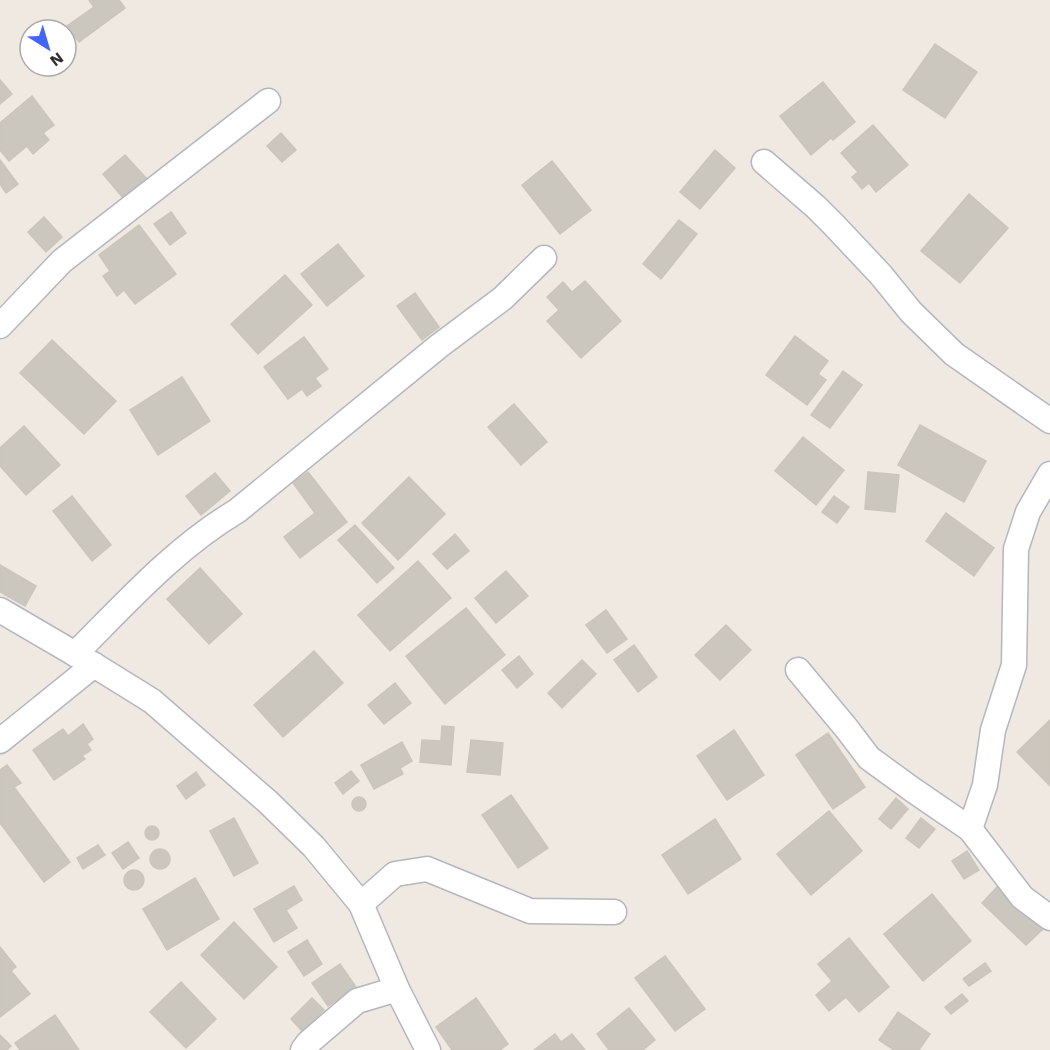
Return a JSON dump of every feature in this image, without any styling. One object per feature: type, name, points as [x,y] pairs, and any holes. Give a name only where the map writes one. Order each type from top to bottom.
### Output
[{"type":"street","points":[[0,326],[62,261],[268,101]]},
{"type":"street","points":[[764,162],[834,225],[881,275],[911,312],[954,354],[1050,421]]},
{"type":"street","points":[[0,741],[84,659],[152,578],[212,526],[237,511],[439,346],[503,298],[544,258]]},
{"type":"street","points":[[970,829],[985,785],[993,730],[1014,665],[1016,549],[1028,512],[1050,474]]},
{"type":"street","points":[[0,610],[152,701],[268,802],[314,847],[361,904],[397,989],[428,1050]]},
{"type":"street","points":[[798,670],[848,729],[869,758],[970,829],[1022,897],[1050,918]]},
{"type":"street","points":[[361,904],[395,874],[427,869],[530,911],[614,912]]},
{"type":"street","points":[[303,1050],[308,1043],[357,1001],[397,989]]},
{"type":"building","points":[[89,0],[119,0],[125,8],[79,42],[78,18],[94,7]]},
{"type":"building","points":[[935,44],[977,72],[945,118],[903,90]]},
{"type":"building","points":[[0,80],[12,94],[0,104]]},
{"type":"building","points":[[823,82],[855,122],[811,155],[780,116]]},
{"type":"building","points":[[32,96],[54,125],[43,133],[49,140],[33,154],[27,146],[9,161],[0,150],[0,123]]},
{"type":"building","points":[[873,125],[908,165],[876,192],[869,183],[862,189],[852,177],[858,172],[841,153]]},
{"type":"building","points":[[281,133],[296,150],[282,162],[267,146]]},
{"type":"building","points":[[715,150],[735,168],[700,209],[680,192]]},
{"type":"building","points":[[125,155],[147,179],[124,199],[103,174]]},
{"type":"building","points":[[0,160],[18,184],[6,193],[0,184]]},
{"type":"building","points":[[552,161],[591,210],[560,234],[522,185]]},
{"type":"building","points":[[969,194],[1008,228],[960,283],[921,251]]},
{"type":"building","points":[[171,212],[186,233],[170,245],[154,224]]},
{"type":"building","points":[[44,217],[62,237],[46,252],[28,232]]},
{"type":"building","points":[[679,220],[697,234],[661,279],[643,264]]},
{"type":"building","points":[[139,225],[176,274],[135,304],[124,290],[117,296],[103,276],[110,271],[99,255]]},
{"type":"building","points":[[338,244],[364,276],[327,306],[301,274]]},
{"type":"building","points":[[285,275],[312,305],[258,354],[231,324]]},
{"type":"building","points":[[585,281],[621,321],[581,358],[547,321],[559,310],[547,297],[563,282],[572,292]]},
{"type":"building","points":[[415,293],[439,327],[422,340],[397,306]]},
{"type":"building","points":[[795,336],[828,361],[818,374],[826,380],[807,405],[766,375]]},
{"type":"building","points":[[304,337],[328,369],[315,378],[321,386],[307,396],[302,389],[288,399],[264,367]]},
{"type":"building","points":[[52,340],[116,401],[84,434],[20,373]]},
{"type":"building","points":[[843,371],[862,385],[830,428],[811,415]]},
{"type":"building","points":[[182,377],[210,421],[158,455],[130,410]]},
{"type":"building","points":[[514,404],[547,442],[521,465],[488,427]]},
{"type":"building","points":[[920,425],[986,461],[964,502],[898,465]]},
{"type":"building","points":[[24,426],[60,465],[26,495],[0,466],[0,448]]},
{"type":"building","points":[[803,437],[844,470],[816,505],[775,471]]},
{"type":"building","points":[[308,472],[347,522],[300,558],[284,537],[315,513],[293,483]]},
{"type":"building","points":[[868,472],[899,475],[895,512],[865,509]]},
{"type":"building","points":[[215,473],[230,491],[201,515],[186,496]]},
{"type":"building","points":[[409,477],[445,514],[398,560],[362,523]]},
{"type":"building","points":[[72,496],[111,545],[92,561],[53,511]]},
{"type":"building","points":[[834,496],[849,507],[837,523],[822,512]]},
{"type":"building","points":[[946,513],[994,548],[974,576],[926,541]]},
{"type":"building","points":[[355,525],[394,568],[377,583],[338,540]]},
{"type":"building","points":[[455,534],[469,551],[447,569],[433,554]]},
{"type":"building","points":[[418,561],[451,598],[390,651],[358,615]]},
{"type":"building","points":[[0,565],[36,586],[25,606],[0,592]]},
{"type":"building","points":[[200,568],[242,614],[209,644],[167,599]]},
{"type":"building","points":[[506,571],[528,596],[496,623],[475,598]]},
{"type":"building","points":[[466,608],[505,655],[445,704],[406,656]]},
{"type":"building","points":[[606,610],[627,639],[607,653],[586,625]]},
{"type":"building","points":[[726,625],[751,650],[720,680],[695,655]]},
{"type":"building","points":[[634,645],[657,677],[638,692],[614,660]]},
{"type":"building","points":[[314,651],[343,683],[283,737],[254,705]]},
{"type":"building","points":[[519,656],[533,674],[517,688],[502,670]]},
{"type":"building","points":[[582,660],[596,674],[562,708],[548,693]]},
{"type":"building","points":[[395,683],[411,703],[384,724],[368,705]]},
{"type":"building","points":[[1050,720],[1050,786],[1017,752]]},
{"type":"building","points":[[83,724],[93,739],[87,744],[91,750],[82,756],[85,759],[54,780],[33,750],[63,729],[68,736]]},
{"type":"building","points":[[442,726],[454,727],[451,765],[420,762],[422,740],[441,741]]},
{"type":"building","points":[[734,730],[764,775],[727,800],[697,756]]},
{"type":"building","points":[[828,733],[865,787],[833,809],[796,755]]},
{"type":"building","points":[[471,740],[503,743],[500,775],[467,772]]},
{"type":"building","points":[[402,742],[412,761],[400,768],[403,774],[374,789],[361,765]]},
{"type":"building","points":[[7,765],[21,783],[14,787],[70,862],[44,882],[0,823],[0,770]]},
{"type":"building","points":[[351,771],[359,781],[343,794],[335,783]]},
{"type":"building","points":[[196,772],[205,785],[186,799],[177,786]]},
{"type":"building","points":[[511,795],[548,848],[518,868],[482,815]]},
{"type":"building","points":[[359,797],[364,799],[366,804],[364,809],[359,811],[354,809],[352,804],[354,799]]},
{"type":"building","points":[[896,798],[908,809],[891,829],[879,819]]},
{"type":"building","points":[[829,811],[862,851],[811,895],[777,854]]},
{"type":"building","points":[[234,818],[258,863],[234,876],[210,831]]},
{"type":"building","points":[[921,818],[935,829],[919,848],[906,838]]},
{"type":"building","points":[[715,819],[741,859],[688,894],[662,855]]},
{"type":"building","points":[[152,826],[157,828],[159,833],[157,838],[152,840],[147,838],[145,833],[147,828]]},
{"type":"building","points":[[128,842],[139,858],[123,869],[112,853]]},
{"type":"building","points":[[98,845],[105,855],[83,869],[77,858]]},
{"type":"building","points":[[156,849],[164,849],[170,855],[170,863],[164,869],[156,869],[150,863],[150,855]]},
{"type":"building","points":[[967,851],[979,870],[964,879],[952,861]]},
{"type":"building","points":[[134,870],[141,873],[144,880],[141,887],[134,890],[127,887],[124,880],[127,873]]},
{"type":"building","points":[[195,878],[219,919],[167,950],[143,909]]},
{"type":"building","points":[[294,886],[302,900],[286,910],[297,928],[274,942],[254,909]]},
{"type":"building","points":[[998,886],[1043,929],[1026,945],[982,903]]},
{"type":"building","points":[[932,894],[971,941],[923,981],[884,934]]},
{"type":"building","points":[[234,922],[277,967],[244,999],[201,955]]},
{"type":"building","points":[[849,938],[889,987],[859,1012],[846,997],[829,1011],[816,995],[832,981],[818,964]]},
{"type":"building","points":[[307,940],[322,964],[304,976],[288,952]]},
{"type":"building","points":[[0,947],[16,967],[11,971],[30,994],[0,1017]]},
{"type":"building","points":[[665,956],[705,1009],[675,1031],[635,978]]},
{"type":"building","points":[[985,963],[991,971],[969,986],[963,979]]},
{"type":"building","points":[[340,964],[356,987],[328,1006],[312,983]]},
{"type":"building","points":[[181,982],[216,1019],[186,1048],[150,1012]]},
{"type":"building","points":[[962,994],[968,1001],[951,1014],[945,1007]]},
{"type":"building","points":[[312,998],[324,1010],[302,1031],[291,1019]]},
{"type":"building","points":[[476,998],[508,1044],[500,1050],[452,1050],[436,1027]]},
{"type":"building","points":[[629,1008],[655,1040],[643,1050],[609,1050],[597,1034]]},
{"type":"building","points":[[898,1012],[930,1034],[919,1050],[894,1050],[879,1040]]},
{"type":"building","points":[[55,1015],[79,1050],[20,1050],[15,1043]]},
{"type":"building","points":[[555,1034],[561,1042],[572,1034],[585,1050],[534,1050]]},
{"type":"building","points":[[0,1035],[11,1046],[7,1050],[0,1050]]}]
